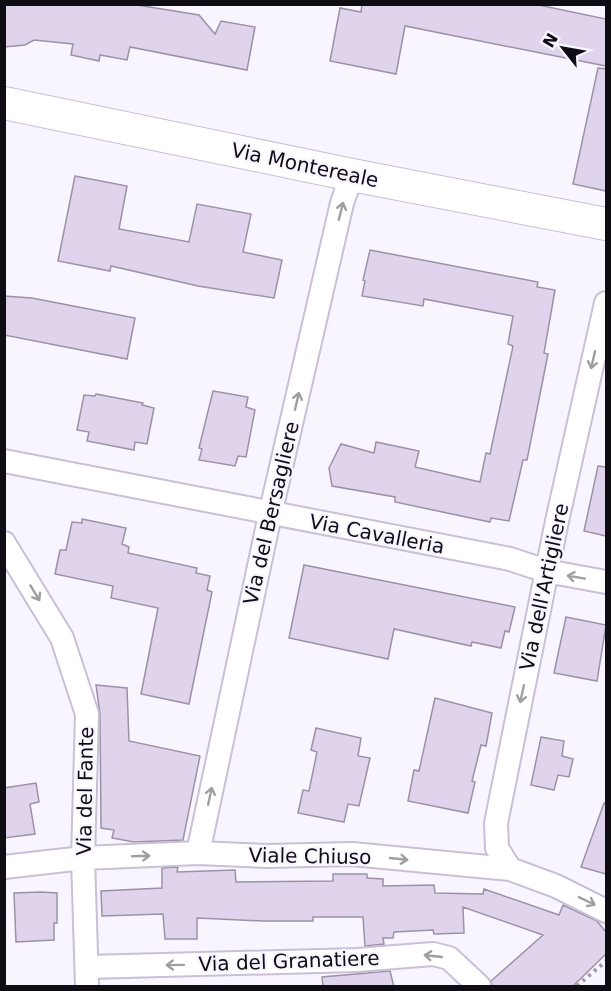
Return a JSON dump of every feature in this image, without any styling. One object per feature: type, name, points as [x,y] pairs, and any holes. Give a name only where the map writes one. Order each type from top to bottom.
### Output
[{"type":"main road","name":"Via Montereale","points":[[4,103],[352,176],[606,224]]},
{"type":"street","name":"Via del Bersagliere","points":[[198,853],[270,515],[342,203],[352,176]]},
{"type":"street","name":"Via dell'Artigliere","points":[[510,869],[497,848],[496,823],[546,571],[606,303]]},
{"type":"street","name":"Via Cavalleria","points":[[4,461],[270,515],[510,559],[546,571],[606,582]]},
{"type":"street","name":"Via del Fante","points":[[4,543],[62,638],[87,714],[82,858],[87,977]]},
{"type":"street","name":"Viale Chiuso","points":[[4,867],[82,858],[198,853],[268,856],[352,854],[510,869],[556,886],[606,911]]},
{"type":"street","name":"Via del Granatiere","points":[[87,977],[433,954],[449,958],[480,987]]},
{"type":"path","points":[[577,987],[606,961]]},
{"type":"building","points":[[4,4],[131,4],[199,15],[215,34],[221,21],[255,27],[247,70],[130,47],[127,60],[100,55],[99,61],[71,55],[73,44],[34,40],[25,45],[4,47]]},
{"type":"building","points":[[362,4],[534,4],[606,19],[606,66],[405,26],[396,74],[330,61],[340,8],[361,12]]},
{"type":"building","points":[[598,68],[606,69],[606,191],[573,184]]},
{"type":"building","points":[[75,176],[127,186],[119,229],[189,242],[197,204],[251,214],[243,252],[282,260],[274,298],[198,286],[111,266],[110,271],[58,261]]},
{"type":"building","points":[[370,250],[538,282],[537,287],[555,290],[544,353],[548,354],[527,460],[523,460],[509,521],[491,518],[490,522],[395,502],[395,497],[332,486],[329,468],[341,444],[374,453],[376,442],[419,451],[415,467],[480,482],[486,453],[490,454],[513,346],[508,344],[513,316],[424,299],[423,306],[362,296]]},
{"type":"building","points":[[4,296],[32,298],[135,318],[127,359],[4,335]]},
{"type":"building","points":[[213,391],[248,397],[246,407],[255,410],[246,457],[238,456],[235,466],[199,460],[202,449],[199,448]]},
{"type":"building","points":[[96,394],[143,403],[142,405],[154,408],[147,444],[135,442],[134,450],[87,441],[89,432],[77,430],[84,395],[95,396]]},
{"type":"building","points":[[598,466],[606,467],[606,536],[584,531]]},
{"type":"building","points":[[82,519],[126,528],[122,544],[129,547],[128,553],[197,568],[196,573],[210,576],[207,590],[212,592],[189,704],[141,694],[158,608],[111,598],[113,586],[55,574],[60,550],[66,550],[72,522],[82,523]]},
{"type":"building","points":[[304,565],[515,607],[509,632],[505,631],[501,648],[472,642],[471,646],[394,629],[388,659],[289,638]]},
{"type":"building","points":[[566,617],[606,625],[597,681],[554,673]]},
{"type":"building","points":[[96,685],[127,688],[129,741],[200,756],[183,840],[134,842],[112,838],[114,830],[101,828],[100,714]]},
{"type":"building","points":[[435,698],[492,713],[486,746],[481,745],[472,781],[475,782],[468,813],[408,801],[414,770],[419,771]]},
{"type":"building","points":[[316,728],[361,738],[358,756],[370,758],[359,806],[348,804],[344,822],[298,813],[303,790],[309,791],[317,752],[311,750]]},
{"type":"building","points":[[541,737],[564,741],[562,756],[573,759],[569,777],[558,775],[554,790],[531,785]]},
{"type":"building","points":[[36,783],[39,802],[30,804],[35,834],[4,838],[4,788]]},
{"type":"building","points":[[604,803],[606,804],[606,874],[581,867]]},
{"type":"building","points":[[178,867],[177,872],[235,870],[236,882],[333,881],[333,874],[367,874],[367,878],[383,879],[383,886],[434,885],[435,893],[483,894],[484,889],[559,915],[563,905],[597,921],[606,932],[606,954],[572,987],[492,987],[491,981],[543,935],[463,907],[464,933],[434,934],[433,930],[394,932],[393,938],[383,938],[384,944],[365,946],[363,917],[313,917],[313,921],[197,918],[197,939],[165,939],[163,914],[102,916],[101,891],[162,888],[162,868]]},
{"type":"building","points":[[14,893],[57,893],[57,923],[54,923],[54,940],[16,942]]},
{"type":"building","points":[[390,971],[394,987],[323,987],[322,977]]}]
